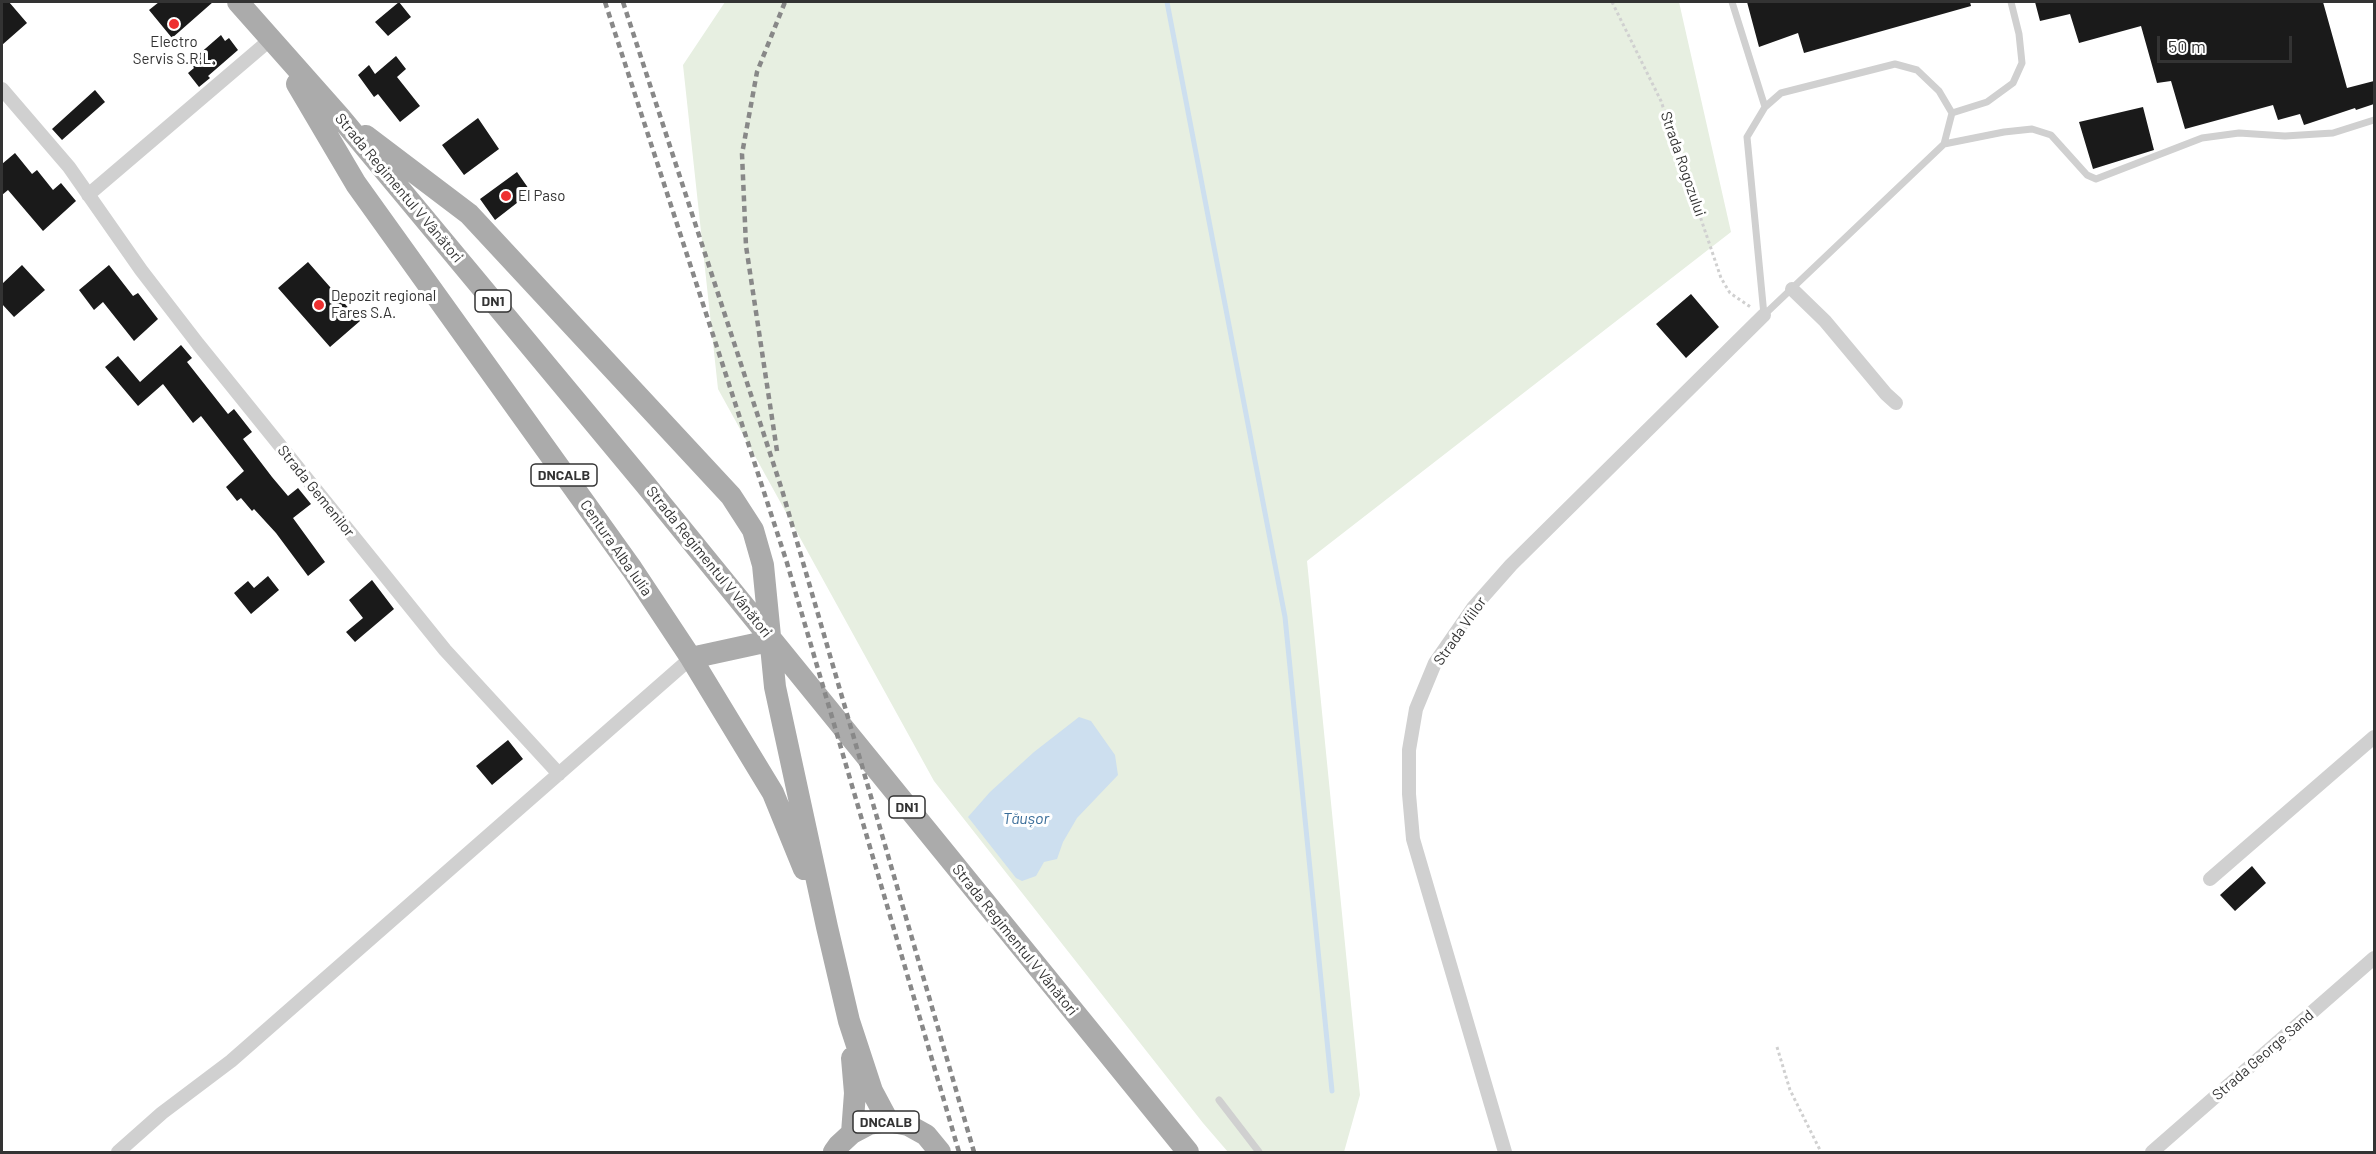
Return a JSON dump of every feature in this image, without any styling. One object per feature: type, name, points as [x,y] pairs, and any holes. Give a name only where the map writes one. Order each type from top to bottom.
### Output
[{"type":"main road","name":"Strada Regimentul V Vânători","points":[[238,2],[340,117],[645,484],[1188,1152]]},
{"type":"main road","name":"Centura Alba Iulia","points":[[271,39],[356,184],[632,569],[692,658],[773,793],[827,927]]},
{"type":"main road","name":"Centura Alba Iulia","points":[[340,117],[406,164],[470,214],[731,496],[753,530],[763,565],[775,687],[827,927],[849,1021],[872,1091],[888,1121]]},
{"type":"main road","points":[[692,658],[769,641]]},
{"type":"main road","name":"Centura Alba Iulia","points":[[849,1021],[855,1093],[852,1133]]},
{"type":"main road","name":"DNCALB","points":[[834,1152],[852,1133],[869,1124],[888,1121],[908,1125],[926,1135],[940,1152]]},
{"type":"street","points":[[88,195],[271,39]]},
{"type":"street","name":"Strada Gemenilor","points":[[2,89],[69,168],[141,270],[191,335],[445,650],[560,774]]},
{"type":"street","points":[[1792,289],[1825,321],[1896,403]]},
{"type":"street","name":"Strada Viilor","points":[[1505,1152],[1413,839],[1408,794],[1409,750],[1416,709],[1435,663],[1473,608],[1511,565],[1764,315]]},
{"type":"street","points":[[118,1152],[162,1113],[231,1060],[692,658]]},
{"type":"street","points":[[2210,879],[2374,736]]},
{"type":"street","name":"Strada George Sand","points":[[2152,1152],[2374,958]]},
{"type":"lane","points":[[1732,2],[1765,107]]},
{"type":"lane","points":[[1952,113],[1987,102],[2013,83],[2022,63],[2019,34],[2011,2]]},
{"type":"lane","points":[[1895,64],[1917,70],[1939,91],[1952,113],[1944,144],[1764,315],[1747,137],[1765,107],[1781,93],[1895,64]]},
{"type":"lane","points":[[1944,144],[2032,129],[2051,135],[2087,175],[2096,179],[2202,138],[2239,133],[2285,136],[2333,133],[2374,120]]},
{"type":"lane","points":[[1219,1100],[1258,1152]]},
{"type":"path","name":"Strada Rogozului","points":[[1612,2],[1661,101],[1721,278],[1730,293],[1764,315]]},
{"type":"path","points":[[1777,1047],[1790,1090],[1821,1152]]},
{"type":"shaded area","points":[[725,2],[1679,2],[1731,232],[1307,561],[1360,1095],[1344,1152],[1228,1152],[1203,1123],[934,781],[718,389],[683,65]]},
{"type":"water","name":"Tăușor","points":[[1079,717],[1091,721],[1115,755],[1118,775],[1077,818],[1063,842],[1057,859],[1044,862],[1036,876],[1022,881],[1016,878],[968,817],[990,792],[1034,752]]},
{"type":"building","points":[[2,2],[9,2],[27,23],[2,45]]},
{"type":"building","name":"Electro Servis S.R.L.","points":[[159,2],[213,2],[172,38],[149,10]]},
{"type":"building","points":[[399,2],[411,17],[388,36],[375,22]]},
{"type":"building","points":[[1747,2],[1970,2],[1971,6],[1804,53],[1798,33],[1759,47]]},
{"type":"building","points":[[2035,2],[2323,2],[2347,88],[2374,81],[2374,104],[2304,125],[2300,114],[2278,120],[2273,105],[2185,129],[2171,81],[2157,83],[2141,26],[2079,43],[2070,14],[2040,21]]},
{"type":"building","points":[[221,35],[225,41],[229,38],[238,50],[199,87],[188,73],[194,68],[190,62]]},
{"type":"building","points":[[396,56],[406,69],[397,77],[420,106],[400,122],[378,94],[374,97],[358,75],[369,65],[375,74]]},
{"type":"building","points":[[95,90],[105,102],[62,140],[52,129]]},
{"type":"building","points":[[2143,107],[2154,150],[2093,169],[2079,122]]},
{"type":"building","points":[[478,118],[499,149],[464,175],[442,145]]},
{"type":"building","points":[[15,153],[32,174],[37,170],[53,190],[61,183],[76,201],[43,231],[8,190],[2,195],[2,164]]},
{"type":"building","name":"El Paso","points":[[517,172],[531,192],[495,220],[480,199]]},
{"type":"building","name":"Depozit regional Fares S.A.","points":[[308,262],[360,321],[330,347],[278,288]]},
{"type":"building","points":[[22,265],[45,290],[14,317],[2,304],[2,284]]},
{"type":"building","points":[[109,265],[133,296],[138,293],[158,319],[134,341],[103,302],[94,310],[79,290]]},
{"type":"building","points":[[1691,294],[1719,327],[1686,358],[1656,324]]},
{"type":"building","points":[[181,345],[192,358],[187,362],[228,414],[234,409],[252,432],[243,439],[272,477],[288,496],[298,488],[311,504],[293,518],[325,562],[308,576],[276,533],[254,509],[252,511],[241,498],[237,501],[226,487],[244,471],[201,416],[193,423],[163,384],[138,406],[105,367],[118,356],[140,382]]},
{"type":"building","points":[[268,576],[279,590],[251,614],[234,593],[248,581],[254,588]]},
{"type":"building","points":[[372,580],[394,609],[355,642],[346,632],[363,618],[349,600]]},
{"type":"building","points":[[508,740],[523,759],[492,785],[476,766]]},
{"type":"building","points":[[2252,866],[2266,883],[2235,911],[2220,895]]},
{"type":"waterway","points":[[1167,2],[1285,617],[1332,1091]]},
{"type":"railway","points":[[605,2],[787,563],[959,1152]]},
{"type":"railway","points":[[623,2],[782,490],[974,1152]]},
{"type":"railway","points":[[777,451],[746,246],[742,154],[757,72],[785,2]]},
{"type":"place","name":"Electro Servis S.R.L.","points":[[174,24]]},
{"type":"place","name":"El Paso","points":[[506,196]]},
{"type":"place","name":"Depozit regional Fares S.A.","points":[[319,305]]}]
